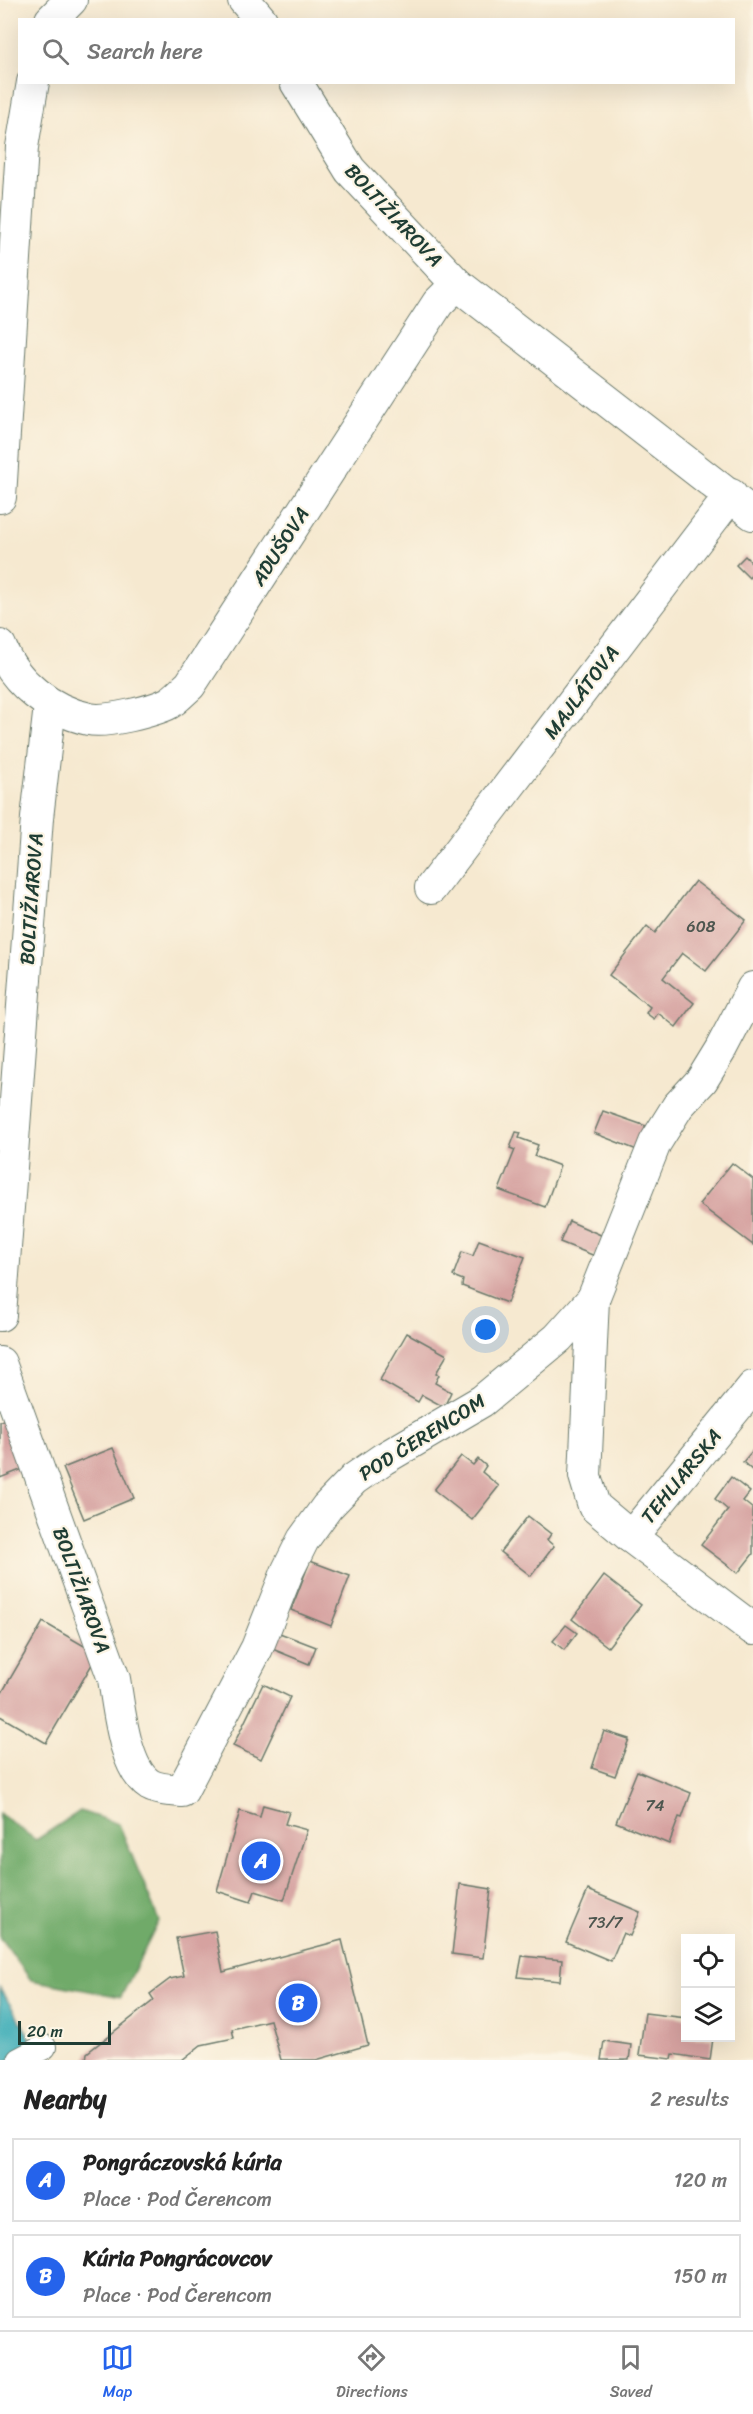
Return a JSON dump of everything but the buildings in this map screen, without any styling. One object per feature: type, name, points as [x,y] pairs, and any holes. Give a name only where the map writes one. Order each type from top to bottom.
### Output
[{"type":"street","points":[[53,18],[71,0]]},
{"type":"street","points":[[244,0],[259,18]]},
{"type":"street","points":[[0,497],[22,147],[33,84]]},
{"type":"street","name":"BOLTIŽIAROVA","points":[[297,84],[350,170],[458,284],[742,504]]},
{"type":"street","name":"ADUŠOVA","points":[[50,706],[90,720],[120,717],[147,712],[170,703],[190,685],[438,303],[458,284]]},
{"type":"street","name":"MAJLÁTOVA","points":[[431,888],[742,504]]},
{"type":"street","points":[[0,646],[16,672],[36,695],[50,706]]},
{"type":"street","name":"BOLTIŽIAROVA","points":[[0,1315],[37,818],[50,706]]},
{"type":"street","name":"POD ČERENCOM","points":[[753,988],[702,1080],[678,1106],[655,1143],[593,1299],[585,1476],[594,1506],[631,1537],[753,1629]]},
{"type":"street","name":"POD ČERENCOM","points":[[182,1791],[257,1648],[288,1570],[303,1540],[327,1507],[354,1479],[383,1459],[482,1401],[558,1338],[593,1299]]},
{"type":"street","name":"BOLTIŽIAROVA","points":[[0,1363],[114,1679],[123,1729],[132,1758],[143,1779],[152,1786],[182,1791]]},
{"type":"street","name":"TEHLIARSKA","points":[[631,1537],[753,1386]]},
{"type":"street","points":[[19,2060],[44,2047]]},
{"type":"green space","points":[[80,1811],[119,1824],[159,1921],[121,1997],[31,1980],[0,1938],[0,1814],[36,1840]]},
{"type":"water","points":[[0,1988],[44,2060],[0,2060]]},
{"type":"place","name":"Pongráczovská kúria","points":[[261,1861]]},
{"type":"place","name":"Kúria Pongrácovcov","points":[[298,2003]]}]
